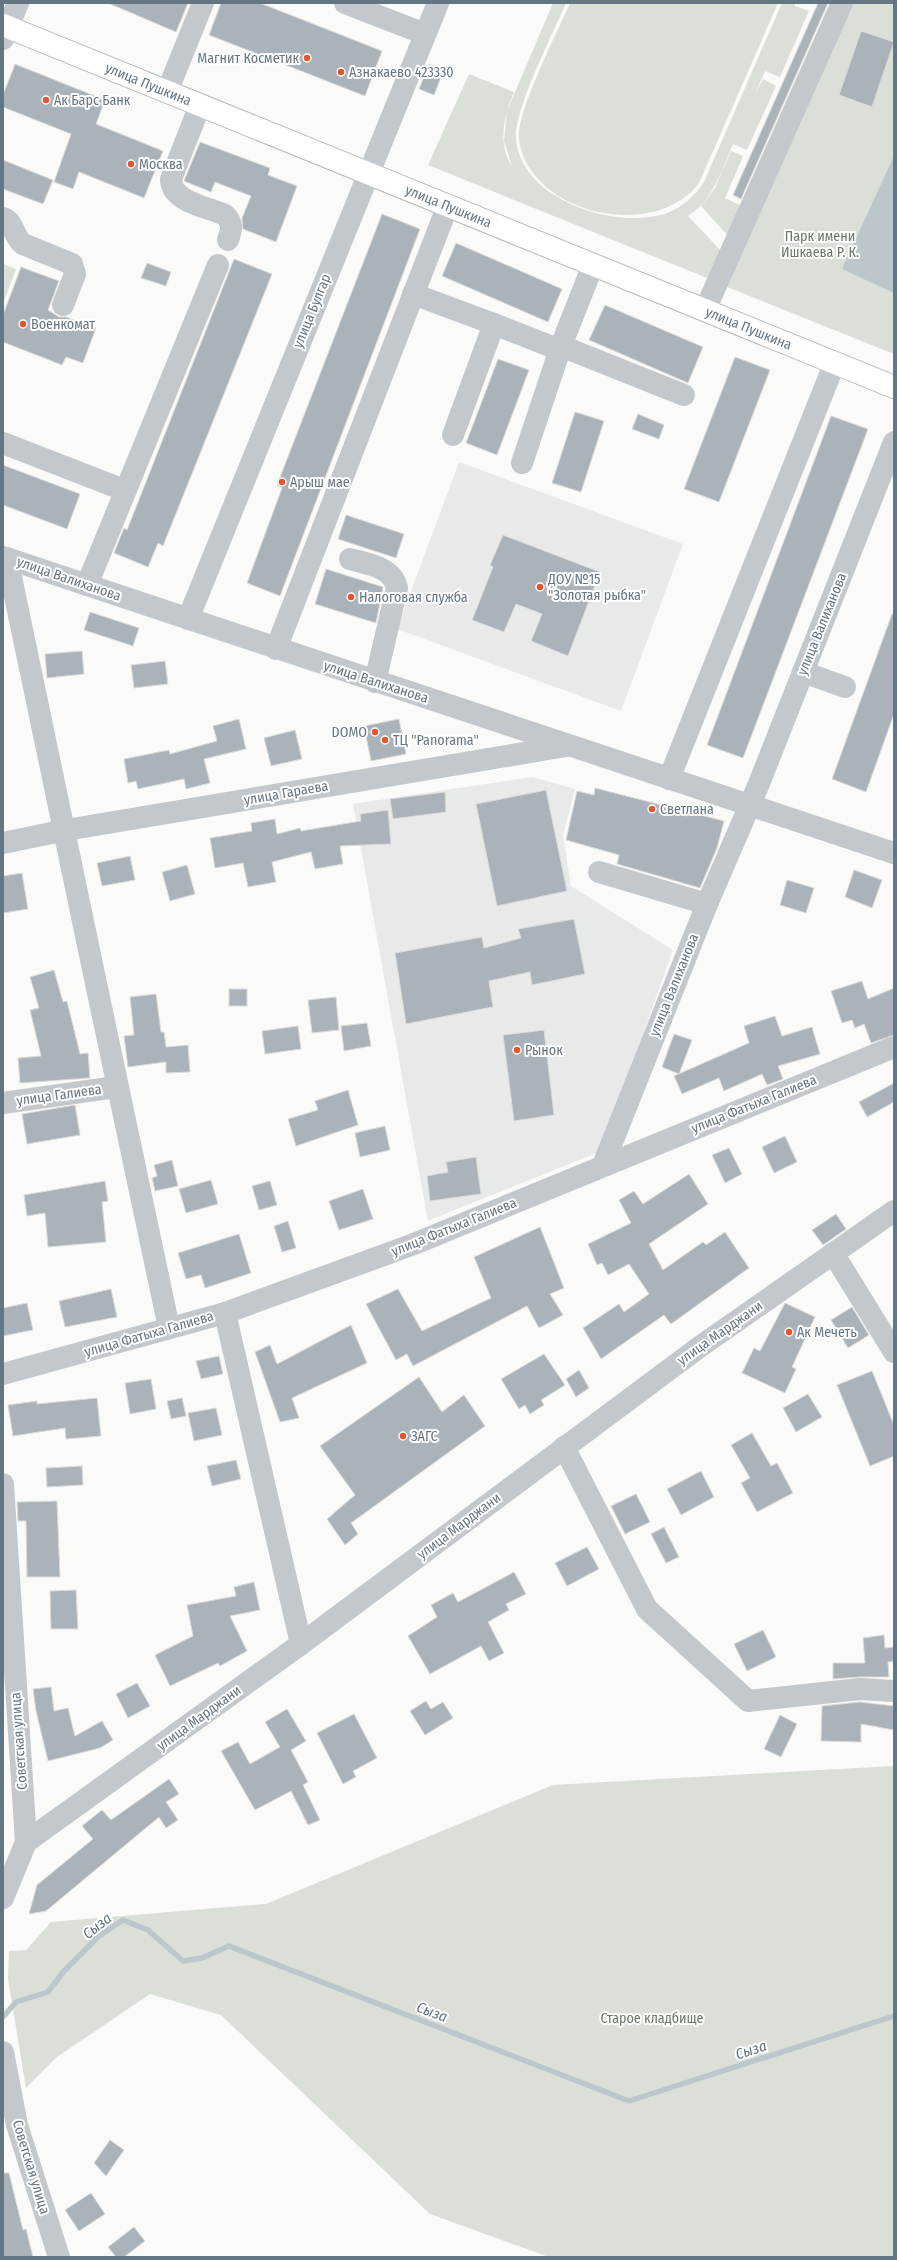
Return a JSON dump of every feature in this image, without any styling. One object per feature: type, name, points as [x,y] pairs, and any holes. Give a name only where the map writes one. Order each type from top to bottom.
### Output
[{"type":"main road","name":"улица Пушкина","points":[[5,30],[168,92],[894,387]]},
{"type":"street","points":[[5,30],[18,3]]},
{"type":"street","points":[[168,92],[203,3]]},
{"type":"street","points":[[345,3],[425,34]]},
{"type":"street","name":"улица Булгар","points":[[188,619],[438,3]]},
{"type":"street","points":[[705,310],[842,3]]},
{"type":"street","points":[[200,105],[171,179],[171,186],[179,196],[225,215],[230,220],[232,228],[228,240]]},
{"type":"street","points":[[276,649],[448,205]]},
{"type":"street","points":[[3,218],[11,223],[18,240],[23,244],[72,264],[74,274],[63,305]]},
{"type":"street","points":[[87,585],[124,490],[218,265]]},
{"type":"street","points":[[522,463],[561,348],[593,265]]},
{"type":"street","points":[[414,294],[684,395]]},
{"type":"street","points":[[453,435],[494,324]]},
{"type":"street","points":[[669,779],[835,362]]},
{"type":"street","name":"улица Валиханова","points":[[603,1166],[707,904],[749,806],[803,672],[894,442]]},
{"type":"street","points":[[3,443],[124,490]]},
{"type":"street","points":[[4,558],[66,830],[116,1087],[169,1328]]},
{"type":"street","name":"улица Валиханова","points":[[4,558],[894,854]]},
{"type":"street","points":[[350,559],[383,569],[396,581],[397,588],[375,682]]},
{"type":"street","points":[[803,672],[845,687]]},
{"type":"street","name":"улица Гараева","points":[[3,843],[66,830],[569,746]]},
{"type":"street","points":[[599,872],[707,904]]},
{"type":"street","name":"улица Фатыха Галиева","points":[[3,1374],[225,1313],[414,1244],[894,1047]]},
{"type":"street","name":"улица Галиева","points":[[3,1103],[116,1087]]},
{"type":"street","name":"улица Марджани","points":[[26,1842],[301,1644],[698,1348],[894,1211]]},
{"type":"street","points":[[833,1253],[894,1352]]},
{"type":"street","points":[[225,1313],[301,1644]]},
{"type":"street","points":[[564,1447],[647,1609],[748,1701],[860,1689],[894,1691]]},
{"type":"street","name":"Советская улица","points":[[3,1484],[10,1722],[26,1842],[3,1898]]},
{"type":"street","name":"Советская улица","points":[[3,2052],[17,2125],[59,2257]]},
{"type":"shaded area","points":[[894,158],[894,293],[842,269]]},
{"type":"shaded area","name":"ДОУ №15 \"Золотая рыбка\"","points":[[459,462],[683,544],[621,711],[397,629]]},
{"type":"shaded area","name":"Рынок","points":[[532,777],[575,789],[563,836],[571,886],[673,950],[601,1151],[428,1221],[353,804]]},
{"type":"green space","points":[[553,3],[566,3],[535,71],[521,109],[516,139],[522,161],[535,179],[554,195],[576,206],[601,214],[626,218],[649,217],[670,212],[689,199],[704,182],[782,3],[795,3],[795,6],[809,11],[780,77],[765,71],[755,94],[763,79],[776,86],[747,150],[733,144],[716,184],[704,202],[688,216],[723,253],[712,280],[428,165],[469,74],[514,92],[507,110]],"holes":[[[507,112],[504,141],[512,166],[507,157],[503,139]]]},
{"type":"green space","points":[[570,3],[778,3],[699,183],[679,201],[653,212],[625,215],[596,211],[568,201],[545,186],[527,165],[519,139],[524,111],[539,72]]},
{"type":"green space","name":"Парк имени Ишкаева Р. К.","points":[[849,3],[894,3],[894,354],[720,284]]},
{"type":"green space","points":[[731,151],[743,156],[725,198],[744,207],[730,238],[701,206],[715,188]]},
{"type":"green space","points":[[3,264],[16,269],[5,299],[3,298]]},
{"type":"green space","name":"Старое кладбище","points":[[894,1766],[894,2257],[549,2257],[430,2214],[221,2015],[150,1994],[57,2057],[26,2088],[8,1979],[9,1951],[26,1950],[51,1922],[266,1904],[553,1785]]},
{"type":"building","points":[[108,3],[188,3],[176,32]]},
{"type":"building","points":[[221,3],[260,3],[382,51],[365,96],[209,35]]},
{"type":"building","points":[[818,3],[828,3],[741,199],[733,195]]},
{"type":"building","points":[[861,31],[894,42],[872,107],[839,95]]},
{"type":"building","points":[[15,64],[105,100],[96,124],[163,151],[144,198],[79,172],[73,189],[54,182],[71,134],[3,107],[3,95]]},
{"type":"building","points":[[429,64],[444,70],[434,95],[419,89]]},
{"type":"building","points":[[200,142],[270,168],[268,175],[297,186],[276,242],[243,229],[242,218],[251,196],[215,182],[211,192],[184,181]]},
{"type":"building","points":[[3,160],[53,180],[43,204],[3,189]]},
{"type":"building","points":[[382,214],[420,229],[280,596],[247,583],[282,488],[277,485]]},
{"type":"building","points":[[456,243],[562,289],[548,322],[442,276]]},
{"type":"building","points":[[234,259],[272,274],[163,546],[158,543],[148,567],[114,553],[124,528],[127,530]]},
{"type":"building","points":[[147,263],[171,272],[166,286],[141,278]]},
{"type":"building","name":"Военкомат","points":[[21,267],[59,281],[48,310],[59,317],[66,317],[96,328],[83,363],[66,357],[62,365],[3,342],[3,315]]},
{"type":"building","points":[[605,305],[703,347],[688,383],[589,340]]},
{"type":"building","points":[[735,357],[770,370],[719,502],[684,489]]},
{"type":"building","points":[[498,359],[529,370],[497,455],[466,443]]},
{"type":"building","points":[[575,412],[604,421],[581,492],[552,483]]},
{"type":"building","points":[[638,414],[664,425],[659,439],[632,429]]},
{"type":"building","points":[[831,416],[868,429],[743,758],[707,745]]},
{"type":"building","points":[[3,465],[80,494],[67,529],[3,505]]},
{"type":"building","points":[[346,515],[404,534],[396,558],[338,539]]},
{"type":"building","points":[[503,535],[600,572],[568,656],[531,641],[542,614],[516,604],[504,632],[472,620],[493,567],[490,565]]},
{"type":"building","points":[[326,569],[383,587],[376,623],[315,604]]},
{"type":"building","points":[[90,612],[139,628],[133,646],[84,630]]},
{"type":"building","points":[[892,614],[894,614],[894,714],[866,792],[832,779]]},
{"type":"building","points":[[82,651],[84,674],[47,678],[45,654]]},
{"type":"building","points":[[165,661],[168,684],[134,688],[131,665]]},
{"type":"building","points":[[239,719],[246,749],[204,759],[210,783],[186,789],[184,779],[138,789],[136,781],[128,783],[124,759],[169,750],[170,754],[217,741],[213,726]]},
{"type":"building","name":"ТЦ \"Panorama\"","points":[[399,719],[406,754],[371,761],[364,726]]},
{"type":"building","points":[[295,730],[302,759],[271,766],[264,738]]},
{"type":"building","points":[[595,788],[724,821],[717,848],[700,888],[617,864],[619,855],[566,840],[577,791],[594,795]]},
{"type":"building","points":[[546,790],[567,891],[497,906],[476,804]]},
{"type":"building","points":[[445,792],[446,812],[393,819],[390,799]]},
{"type":"building","points":[[388,810],[391,844],[340,846],[343,864],[315,869],[311,852],[272,862],[276,882],[248,887],[243,863],[215,868],[210,838],[252,831],[251,823],[275,819],[277,834],[300,828],[301,831],[361,821],[360,814]]},
{"type":"building","points":[[130,856],[135,880],[102,886],[97,863]]},
{"type":"building","points":[[187,865],[195,894],[170,901],[162,872]]},
{"type":"building","points":[[854,870],[882,880],[872,908],[845,897]]},
{"type":"building","points":[[22,873],[28,909],[3,913],[3,876]]},
{"type":"building","points":[[787,880],[814,888],[806,913],[780,905]]},
{"type":"building","points":[[574,919],[585,974],[532,985],[530,972],[489,981],[493,1007],[406,1024],[395,953],[482,937],[484,948],[521,938],[518,929]]},
{"type":"building","points":[[54,970],[63,1002],[67,1001],[80,1054],[88,1053],[90,1078],[20,1083],[18,1058],[41,1056],[30,1010],[39,1008],[30,977]]},
{"type":"building","points":[[862,981],[868,999],[894,988],[894,1035],[871,1043],[864,1024],[855,1028],[852,1020],[842,1023],[831,991]]},
{"type":"building","points":[[229,989],[247,989],[247,1006],[229,1006]]},
{"type":"building","points":[[156,994],[161,1032],[164,1032],[166,1047],[188,1045],[190,1072],[166,1073],[166,1062],[128,1067],[124,1036],[134,1035],[130,997]]},
{"type":"building","points":[[336,997],[339,1030],[312,1033],[308,1000]]},
{"type":"building","points":[[775,1016],[782,1036],[812,1027],[820,1054],[778,1066],[783,1079],[767,1085],[762,1074],[724,1091],[719,1078],[682,1094],[674,1076],[749,1043],[744,1026]]},
{"type":"building","points":[[367,1023],[371,1046],[344,1051],[341,1026]]},
{"type":"building","points":[[298,1026],[301,1049],[265,1054],[262,1031]]},
{"type":"building","points":[[544,1030],[554,1115],[514,1121],[503,1035]]},
{"type":"building","points":[[674,1034],[692,1040],[679,1074],[662,1067]]},
{"type":"building","points":[[894,1083],[894,1102],[867,1117],[859,1102]]},
{"type":"building","points":[[348,1090],[358,1125],[296,1146],[288,1119],[318,1110],[315,1101]]},
{"type":"building","points":[[75,1105],[80,1135],[27,1144],[22,1114]]},
{"type":"building","points":[[385,1126],[390,1150],[360,1157],[355,1133]]},
{"type":"building","points":[[785,1136],[797,1162],[774,1173],[762,1147]]},
{"type":"building","points":[[729,1148],[742,1174],[725,1183],[712,1155]]},
{"type":"building","points":[[476,1157],[481,1194],[430,1201],[427,1176],[448,1172],[446,1162]]},
{"type":"building","points":[[172,1160],[178,1186],[155,1191],[152,1178],[157,1176],[154,1165]]},
{"type":"building","points":[[689,1174],[708,1204],[649,1244],[663,1270],[703,1242],[706,1245],[725,1232],[749,1268],[671,1324],[664,1315],[601,1359],[583,1328],[619,1304],[624,1312],[649,1294],[629,1264],[608,1275],[602,1263],[597,1265],[588,1244],[631,1223],[619,1200],[634,1191],[643,1204]]},
{"type":"building","points":[[211,1180],[218,1204],[186,1213],[179,1189]]},
{"type":"building","points":[[105,1181],[108,1201],[102,1202],[106,1242],[48,1247],[45,1213],[27,1216],[24,1195]]},
{"type":"building","points":[[270,1181],[277,1205],[259,1210],[252,1186]]},
{"type":"building","points":[[363,1189],[373,1219],[339,1230],[329,1201]]},
{"type":"building","points":[[836,1214],[846,1229],[823,1245],[812,1230]]},
{"type":"building","points":[[288,1221],[296,1248],[282,1252],[274,1226]]},
{"type":"building","points":[[540,1227],[564,1288],[550,1294],[563,1315],[539,1328],[527,1306],[413,1366],[407,1354],[396,1360],[366,1304],[398,1289],[422,1331],[491,1298],[474,1257]]},
{"type":"building","points":[[239,1234],[251,1273],[205,1288],[201,1275],[186,1279],[178,1253]]},
{"type":"building","points":[[111,1289],[117,1317],[65,1327],[59,1301]]},
{"type":"building","points":[[27,1303],[33,1330],[3,1336],[3,1308]]},
{"type":"building","name":"Ак Мечеть","points":[[785,1303],[815,1317],[792,1367],[796,1369],[785,1393],[742,1373],[754,1348],[760,1351]]},
{"type":"building","points":[[852,1307],[869,1335],[848,1348],[831,1320]]},
{"type":"building","points":[[351,1325],[367,1363],[292,1398],[299,1418],[280,1422],[255,1352],[270,1345],[277,1364]]},
{"type":"building","points":[[544,1354],[565,1385],[541,1400],[544,1405],[530,1414],[525,1405],[519,1409],[501,1379]]},
{"type":"building","points":[[219,1356],[223,1374],[201,1379],[196,1361]]},
{"type":"building","points":[[579,1370],[589,1388],[576,1397],[566,1379]]},
{"type":"building","points":[[872,1371],[894,1425],[894,1456],[870,1466],[837,1385]]},
{"type":"building","name":"ЗАГС","points":[[419,1377],[442,1412],[464,1395],[485,1426],[351,1523],[358,1534],[345,1545],[327,1519],[355,1495],[320,1446]]},
{"type":"building","points":[[151,1379],[156,1409],[130,1414],[125,1383]]},
{"type":"building","points":[[808,1394],[822,1417],[796,1432],[783,1408]]},
{"type":"building","points":[[97,1398],[101,1436],[66,1439],[65,1428],[13,1436],[8,1405],[37,1401],[37,1404]]},
{"type":"building","points":[[182,1398],[186,1416],[171,1419],[167,1401]]},
{"type":"building","points":[[216,1408],[222,1435],[194,1441],[188,1413]]},
{"type":"building","points":[[752,1433],[771,1466],[777,1463],[793,1493],[757,1512],[741,1483],[750,1478],[731,1445]]},
{"type":"building","points":[[236,1460],[241,1479],[212,1486],[207,1466]]},
{"type":"building","points":[[82,1466],[83,1485],[47,1487],[46,1468]]},
{"type":"building","points":[[701,1471],[714,1497],[681,1515],[667,1489]]},
{"type":"building","points":[[636,1494],[650,1522],[625,1534],[611,1506]]},
{"type":"building","points":[[57,1501],[60,1577],[27,1577],[26,1521],[18,1521],[17,1502]]},
{"type":"building","points":[[664,1527],[679,1557],[666,1563],[651,1534]]},
{"type":"building","points":[[587,1547],[599,1569],[567,1586],[555,1563]]},
{"type":"building","points":[[514,1572],[526,1594],[506,1604],[509,1610],[488,1622],[504,1653],[489,1661],[481,1646],[430,1674],[408,1636],[437,1617],[431,1605],[453,1593],[458,1602]]},
{"type":"building","points":[[254,1582],[260,1610],[230,1616],[247,1651],[220,1666],[218,1663],[170,1686],[155,1655],[193,1636],[187,1605],[236,1596],[234,1587]]},
{"type":"building","points":[[76,1590],[78,1629],[51,1629],[50,1591]]},
{"type":"building","points":[[763,1630],[776,1657],[747,1671],[734,1644]]},
{"type":"building","points":[[884,1635],[885,1648],[894,1647],[894,1661],[888,1662],[889,1677],[833,1679],[833,1663],[865,1663],[863,1638]]},
{"type":"building","points":[[137,1683],[150,1706],[128,1718],[116,1694]]},
{"type":"building","points":[[51,1687],[54,1711],[68,1708],[75,1736],[102,1721],[113,1740],[100,1748],[48,1761],[36,1711],[33,1689]]},
{"type":"building","points":[[426,1701],[431,1709],[443,1702],[453,1718],[425,1735],[410,1711]]},
{"type":"building","points":[[860,1702],[894,1706],[894,1730],[861,1724],[861,1742],[821,1741],[822,1706]]},
{"type":"building","points":[[287,1709],[306,1741],[291,1750],[308,1782],[303,1785],[320,1820],[308,1825],[291,1791],[255,1810],[221,1751],[238,1742],[250,1764],[280,1747],[265,1722]]},
{"type":"building","points":[[354,1714],[377,1758],[353,1771],[356,1777],[343,1784],[317,1733]]},
{"type":"building","points":[[780,1715],[797,1724],[781,1757],[764,1749]]},
{"type":"building","points":[[169,1779],[179,1794],[166,1802],[178,1820],[166,1828],[159,1817],[46,1911],[29,1914],[37,1885],[93,1839],[82,1826],[102,1810],[111,1820]]},
{"type":"building","points":[[110,2140],[124,2150],[106,2176],[94,2163]]},
{"type":"building","points":[[3,2173],[9,2173],[23,2230],[26,2229],[33,2257],[3,2257]]},
{"type":"building","points":[[91,2193],[105,2214],[79,2231],[65,2210]]},
{"type":"building","points":[[134,2227],[145,2241],[124,2257],[116,2257],[108,2247]]},
{"type":"waterway","name":"Сыза","points":[[3,2017],[16,2002],[48,1992],[64,1971],[99,1936],[123,1920],[148,1930],[183,1961],[202,1958],[229,1946],[629,2101],[894,2016]]},
{"type":"place","name":"Магнит Косметик","points":[[307,58]]},
{"type":"place","name":"Азнакаево 423330","points":[[341,72]]},
{"type":"place","name":"Ак Барс Банк","points":[[46,100]]},
{"type":"place","name":"Москва","points":[[131,164]]},
{"type":"place","name":"Военкомат","points":[[23,324]]},
{"type":"place","name":"Арыш мае","points":[[282,482]]},
{"type":"place","name":"ДОУ №15 \"Золотая рыбка\"","points":[[540,587]]},
{"type":"place","name":"Налоговая служба","points":[[351,597]]},
{"type":"place","name":"DOMO","points":[[375,732]]},
{"type":"place","name":"ТЦ \"Panorama\"","points":[[385,740]]},
{"type":"place","name":"Светлана","points":[[652,809]]},
{"type":"place","name":"Рынок","points":[[517,1050]]},
{"type":"place","name":"Ак Мечеть","points":[[789,1332]]},
{"type":"place","name":"ЗАГС","points":[[403,1436]]}]
